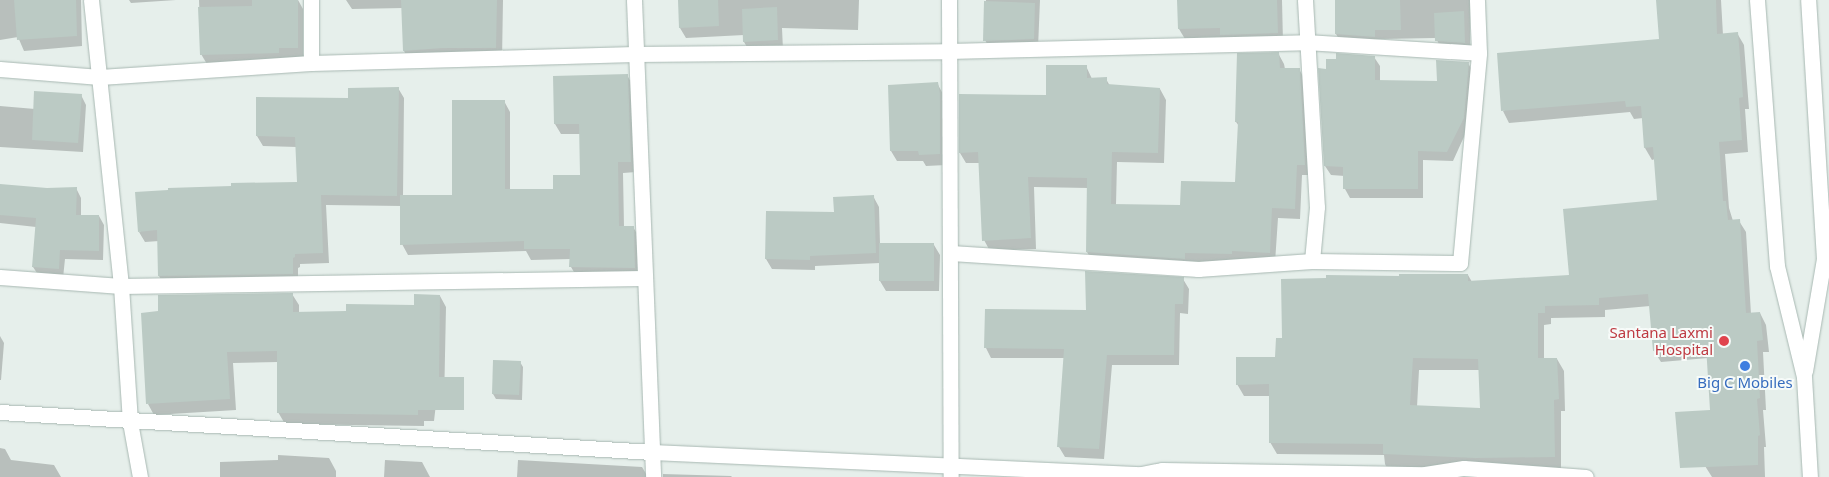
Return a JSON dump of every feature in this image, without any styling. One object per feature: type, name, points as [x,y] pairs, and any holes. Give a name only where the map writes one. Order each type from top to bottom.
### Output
[{"type":"street","points":[[92,0],[121,286],[130,422],[140,477]]},
{"type":"street","points":[[311,0],[311,62]]},
{"type":"street","points":[[634,0],[643,278],[653,477]]},
{"type":"street","points":[[949,0],[951,471]]},
{"type":"street","points":[[1305,0],[1317,207],[1312,261]]},
{"type":"street","points":[[951,253],[1198,269],[1312,261],[1460,263],[1479,53],[1477,0]]},
{"type":"street","points":[[1757,0],[1777,266],[1804,377],[1810,477]]},
{"type":"street","points":[[1804,377],[1824,259],[1808,0]]},
{"type":"street","points":[[0,69],[100,77],[311,62],[635,54],[948,51],[1306,42],[1479,53]]},
{"type":"street","points":[[0,277],[121,286],[643,278]]},
{"type":"street","points":[[0,412],[130,422],[951,471],[1141,474],[1425,474],[1464,468],[1586,477]]},
{"type":"building","points":[[14,0],[76,0],[77,36],[17,40]]},
{"type":"building","points":[[252,0],[298,0],[298,48],[279,48],[279,53],[200,55],[198,7],[252,6]]},
{"type":"building","points":[[401,0],[497,0],[496,48],[442,48],[403,51]]},
{"type":"building","points":[[678,0],[718,0],[719,26],[679,28]]},
{"type":"building","points":[[1177,0],[1277,0],[1278,33],[1220,35],[1220,28],[1178,29]]},
{"type":"building","points":[[1335,0],[1400,0],[1401,30],[1375,30],[1375,37],[1335,34]]},
{"type":"building","points":[[1656,0],[1716,0],[1717,34],[1738,32],[1743,97],[1739,98],[1742,140],[1719,142],[1723,201],[1726,201],[1728,220],[1740,219],[1746,313],[1760,312],[1763,340],[1757,341],[1760,398],[1757,399],[1760,435],[1758,436],[1758,465],[1680,468],[1675,412],[1710,410],[1706,346],[1653,351],[1648,294],[1599,298],[1599,305],[1545,306],[1545,313],[1538,313],[1538,358],[1557,358],[1559,399],[1554,400],[1555,457],[1476,458],[1383,454],[1383,444],[1269,443],[1269,384],[1236,385],[1236,357],[1275,357],[1276,338],[1282,338],[1281,279],[1326,278],[1326,275],[1399,276],[1399,274],[1468,274],[1468,281],[1569,275],[1563,209],[1657,200],[1653,147],[1644,148],[1641,106],[1626,107],[1625,101],[1501,111],[1497,53],[1659,39]],"holes":[[[1413,358],[1478,359],[1480,408],[1410,405]]]},
{"type":"building","points":[[984,1],[1035,3],[1034,39],[983,41]]},
{"type":"building","points":[[777,7],[778,40],[743,42],[742,9]]},
{"type":"building","points":[[1464,11],[1465,43],[1435,41],[1434,13]]},
{"type":"building","points":[[1279,52],[1280,68],[1300,68],[1305,165],[1297,165],[1295,209],[1272,208],[1270,253],[1232,251],[1232,254],[1185,253],[1185,259],[1086,252],[1087,178],[1028,177],[1031,238],[982,241],[978,152],[959,153],[959,94],[1046,95],[1046,65],[1087,65],[1087,78],[1107,77],[1107,84],[1160,88],[1158,153],[1112,152],[1111,204],[1180,205],[1181,181],[1235,182],[1238,122],[1235,122],[1237,53]]},
{"type":"building","points":[[1336,53],[1375,56],[1375,80],[1437,81],[1436,60],[1469,62],[1464,118],[1447,152],[1418,151],[1418,189],[1343,189],[1343,167],[1324,166],[1318,68],[1326,69],[1326,59],[1336,59]]},
{"type":"building","points":[[628,74],[631,162],[618,162],[619,226],[634,226],[635,268],[569,267],[570,249],[524,249],[524,241],[400,245],[400,195],[452,195],[452,100],[505,100],[505,189],[553,189],[553,175],[580,175],[579,124],[554,124],[553,76]]},
{"type":"building","points":[[938,82],[940,93],[940,154],[919,155],[918,151],[890,151],[888,85]]},
{"type":"building","points":[[399,87],[397,196],[321,195],[323,253],[295,254],[293,258],[293,274],[158,276],[157,230],[138,232],[135,192],[168,190],[168,188],[231,186],[231,183],[297,182],[295,137],[256,136],[256,97],[348,98],[348,88]]},
{"type":"building","points":[[34,91],[82,94],[78,143],[32,140]]},
{"type":"building","points":[[0,184],[47,188],[77,187],[76,215],[99,215],[99,251],[60,250],[59,269],[32,267],[36,218],[0,215]]},
{"type":"building","points":[[874,195],[876,253],[810,256],[810,260],[765,259],[766,211],[834,212],[833,197]]},
{"type":"building","points":[[879,243],[934,243],[934,281],[879,281]]},
{"type":"building","points":[[1085,271],[1184,277],[1183,304],[1175,304],[1174,355],[1107,355],[1099,449],[1057,447],[1064,349],[984,348],[985,309],[1086,310]]},
{"type":"building","points":[[293,293],[293,312],[346,311],[346,304],[414,305],[414,294],[440,295],[439,377],[464,377],[464,410],[418,410],[418,415],[277,413],[277,351],[227,352],[230,399],[146,404],[141,313],[158,311],[158,295]]},
{"type":"building","points":[[493,360],[521,361],[519,395],[492,394]]},
{"type":"place","name":"Santana Laxmi Hospital","points":[[1724,341]]},
{"type":"place","name":"Big C Mobiles","points":[[1745,366]]}]
